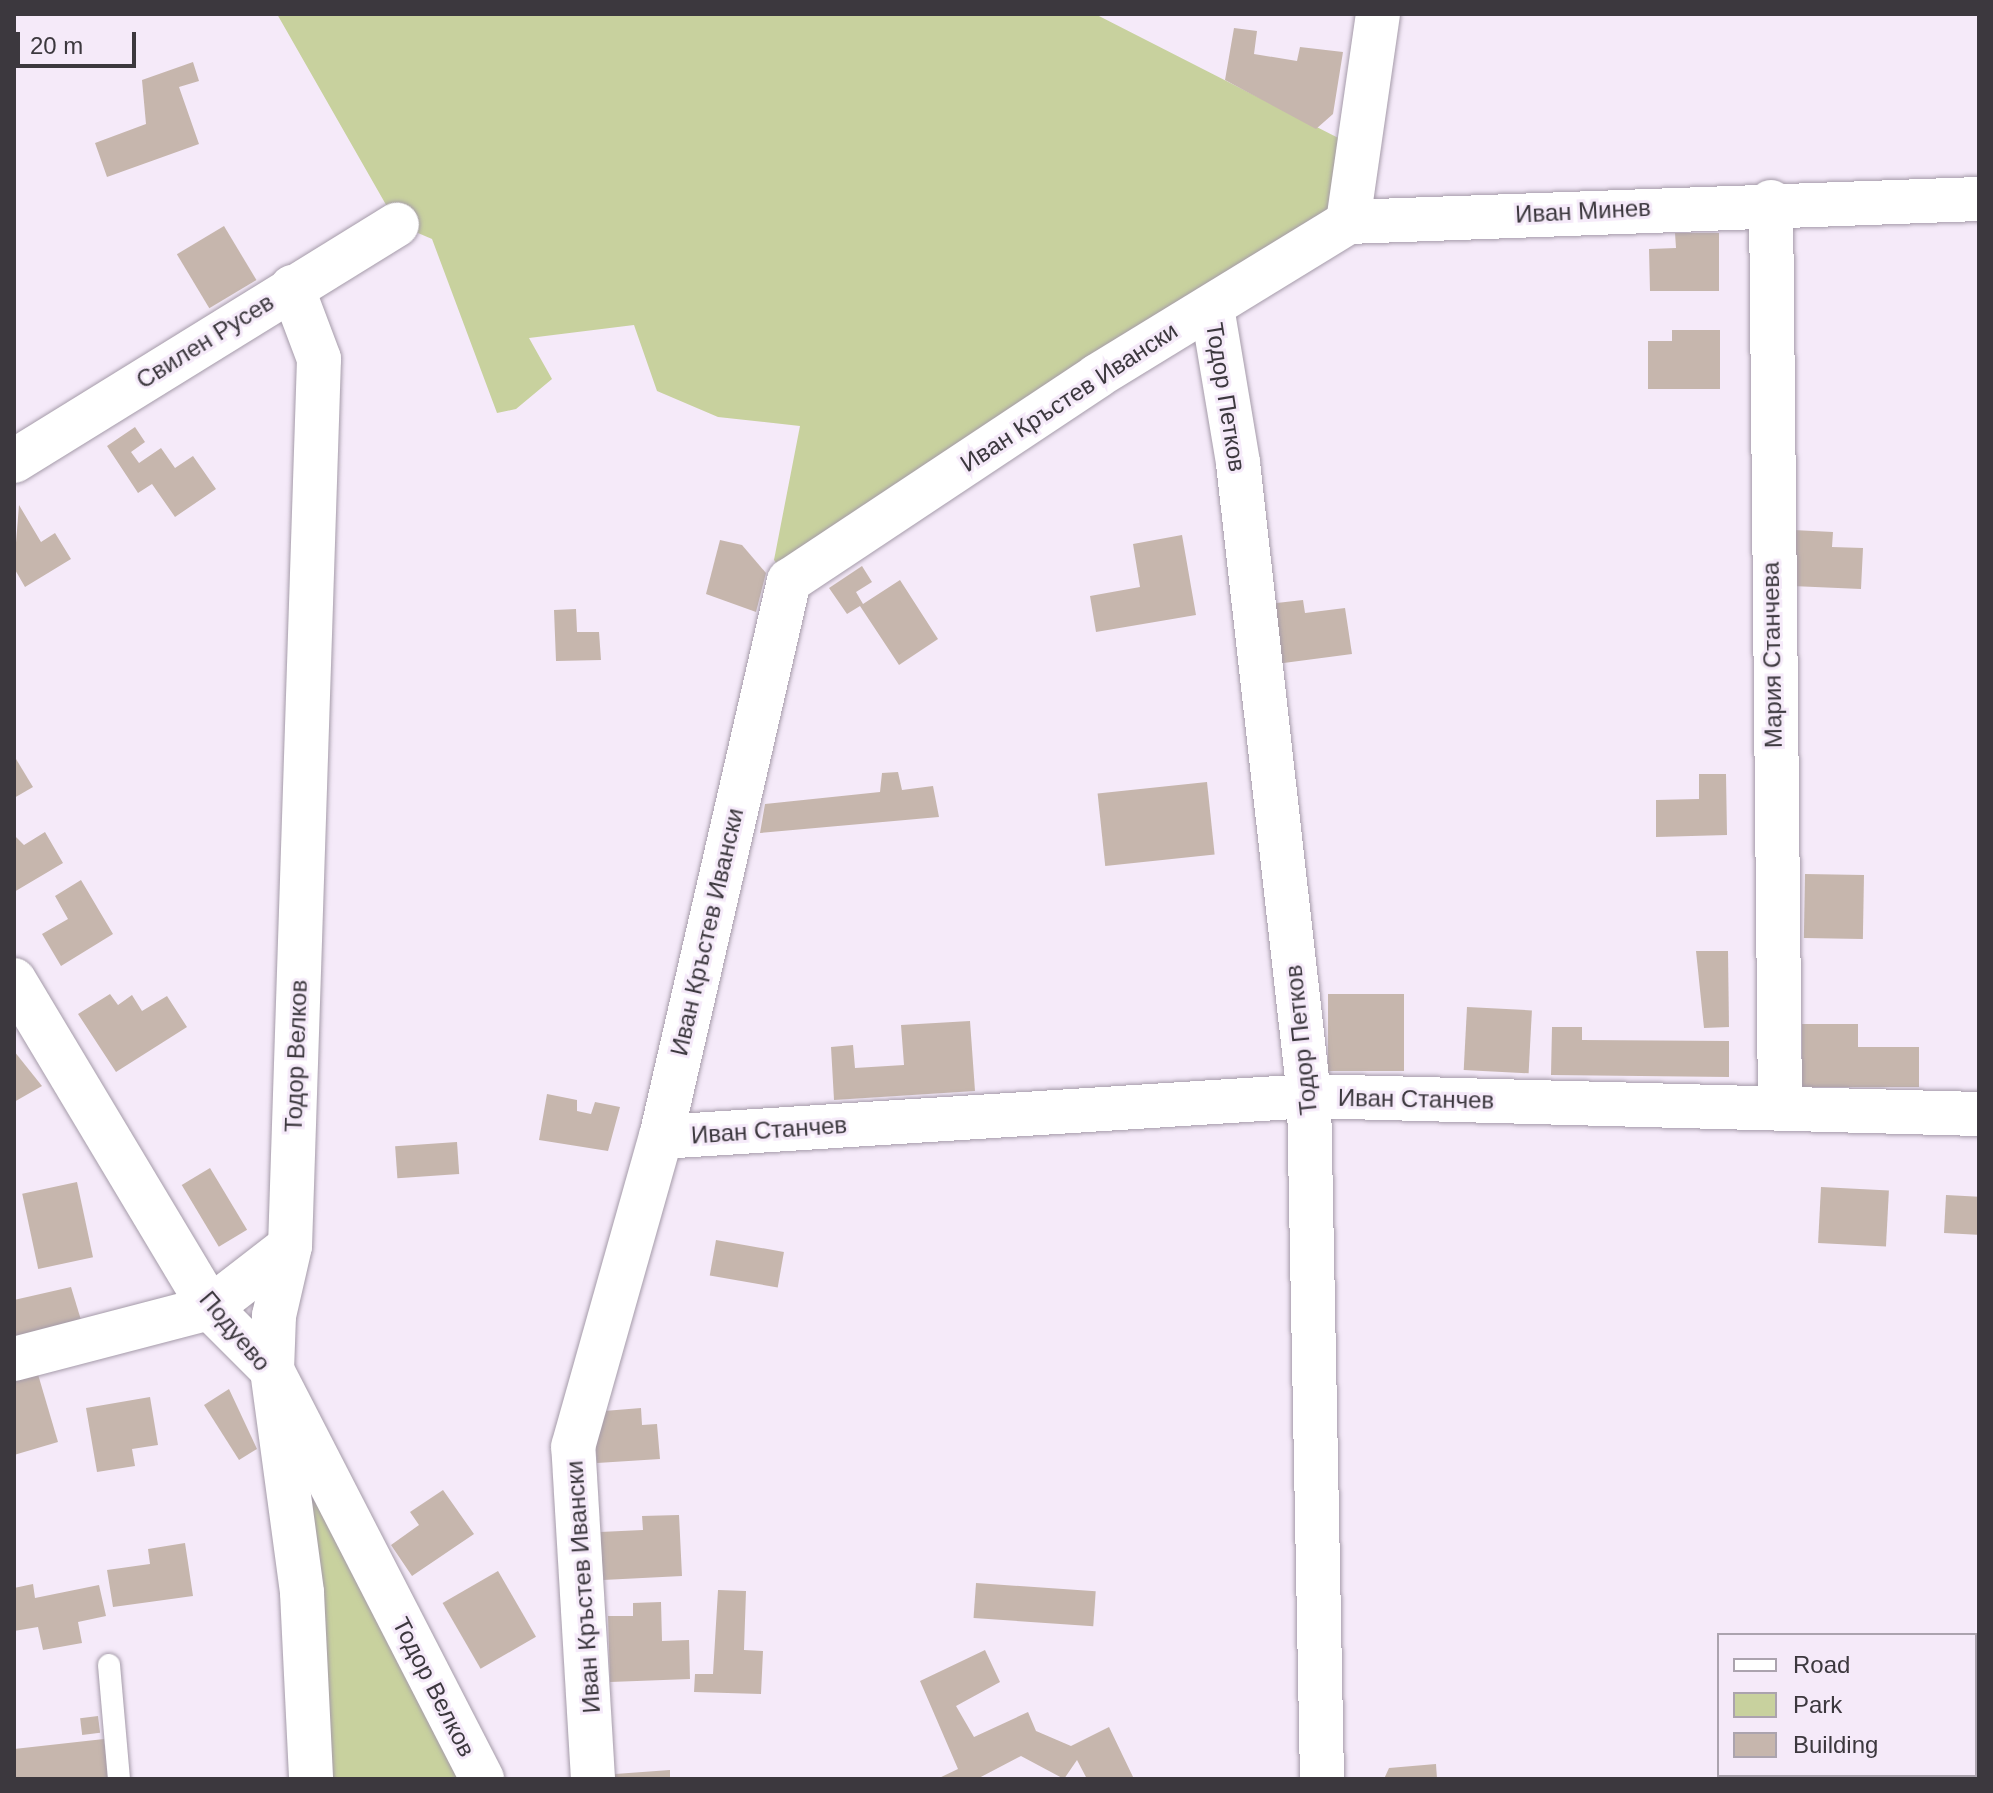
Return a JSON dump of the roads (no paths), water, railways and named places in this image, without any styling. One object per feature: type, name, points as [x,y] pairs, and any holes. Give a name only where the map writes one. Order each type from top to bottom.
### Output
[{"type":"street","points":[[1348,222],[1378,14]]},
{"type":"street","name":"Иван Минев","points":[[1212,307],[1348,222],[1771,202],[1979,199]]},
{"type":"street","name":"Мария Станчева","points":[[1771,202],[1780,1108]]},
{"type":"street","name":"Свилен Русев","points":[[14,461],[397,224]]},
{"type":"street","name":"Тодор Велков","points":[[292,287],[319,359],[290,1246],[274,1316],[272,1370],[482,1779]]},
{"type":"street","name":"Тодор Петков","points":[[1212,307],[1238,463],[1309,1096],[1322,1779]]},
{"type":"street","name":"Иван Кръстев Ивански","points":[[593,1779],[573,1447],[661,1137],[789,581],[1212,307]]},
{"type":"street","name":"Подуево","points":[[14,980],[210,1308],[272,1370],[302,1593],[311,1779]]},
{"type":"street","name":"Иван Станчев","points":[[661,1137],[1309,1096],[1979,1114]]},
{"type":"street","points":[[14,1359],[210,1308],[290,1246]]},
{"type":"lane","points":[[109,1665],[119,1779]]}]
